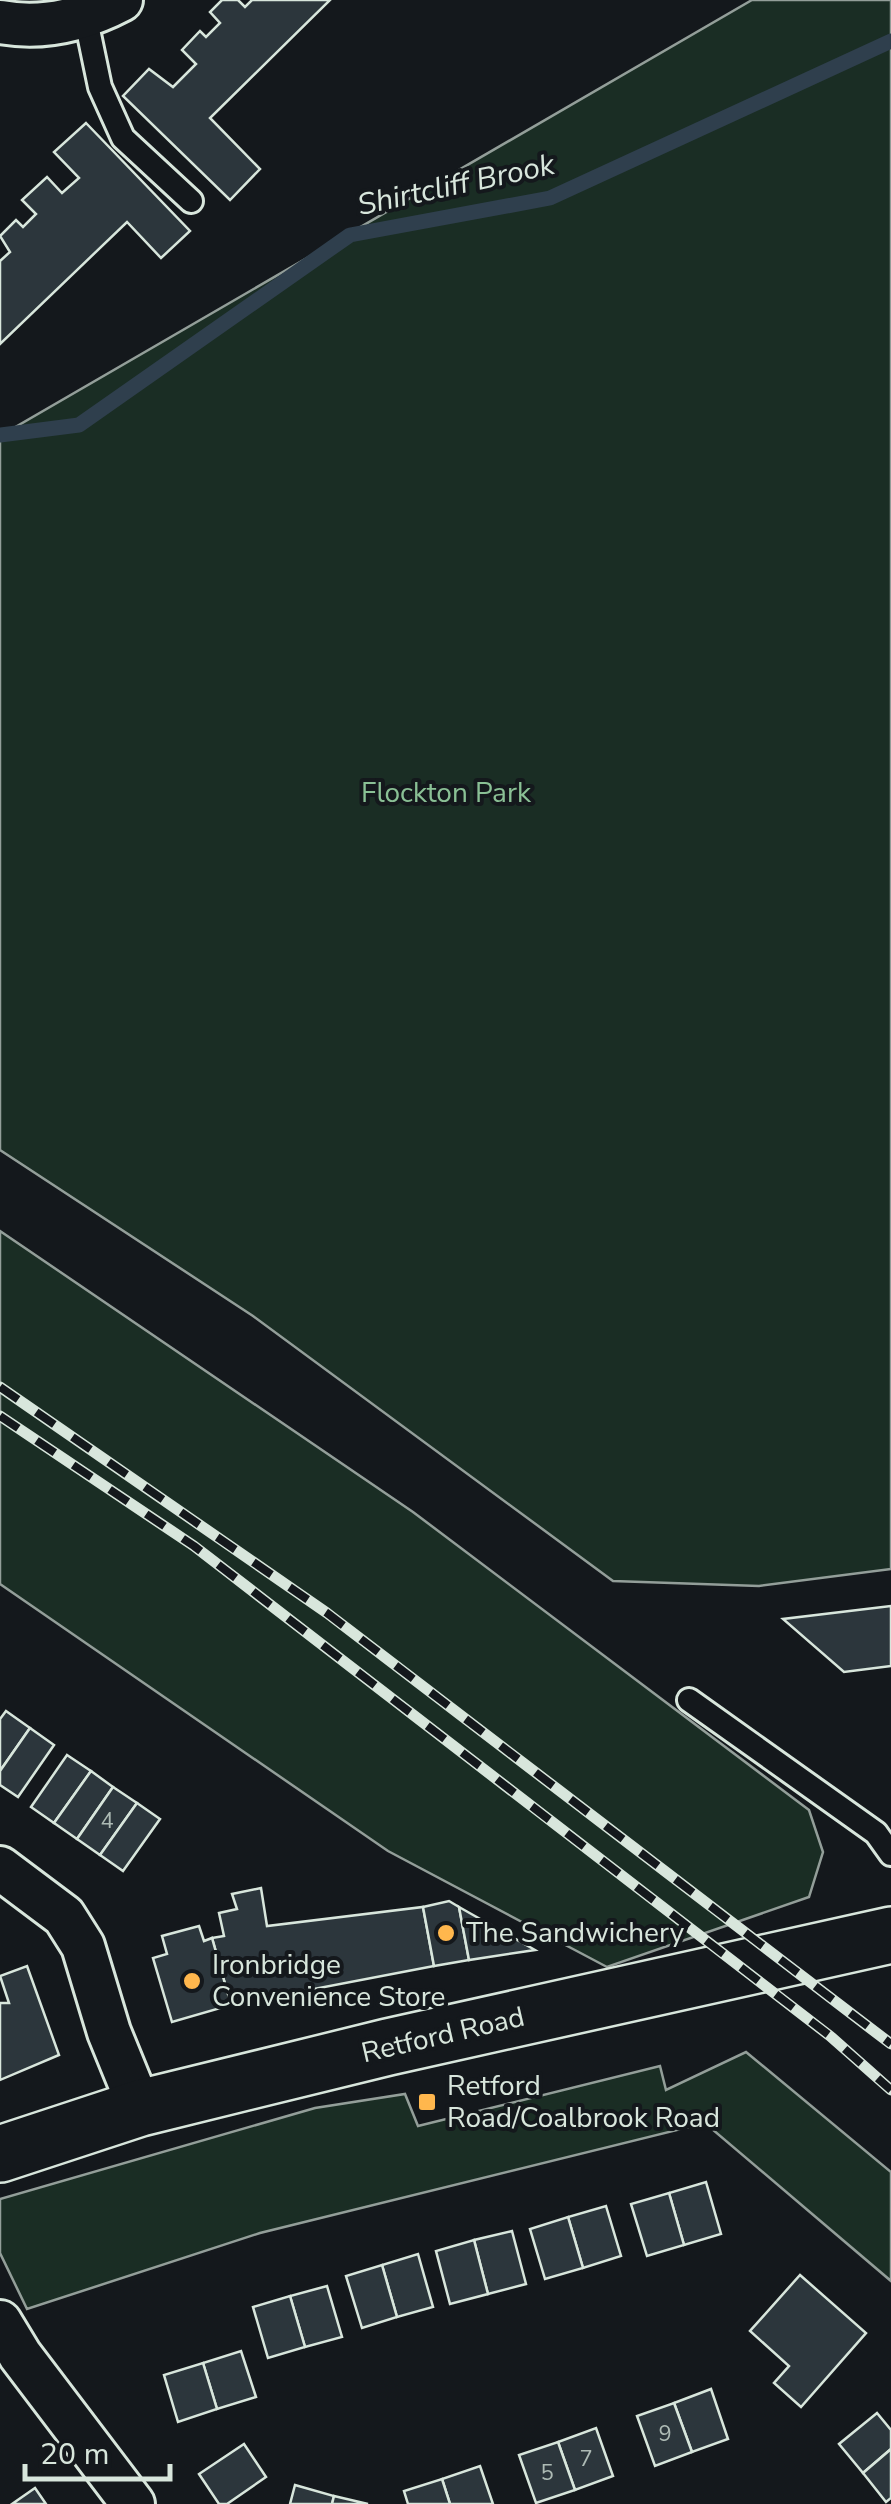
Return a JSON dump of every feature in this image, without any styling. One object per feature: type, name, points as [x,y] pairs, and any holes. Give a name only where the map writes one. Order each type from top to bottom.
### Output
[{"type":"main road","name":"Retford Road","points":[[0,2154],[140,2108],[607,1996],[891,1935]]},
{"type":"street","points":[[0,22],[38,26],[103,8]]},
{"type":"street","points":[[0,1868],[64,1916],[83,1946],[109,2032],[140,2108]]},
{"type":"street","points":[[0,2322],[20,2355],[132,2504]]},
{"type":"lane","points":[[103,8],[100,87],[122,138],[191,200]]},
{"type":"lane","points":[[690,1700],[876,1833],[891,1854]]},
{"type":"green space","name":"Flockton Park","points":[[752,0],[891,0],[891,1569],[759,1586],[613,1581],[253,1316],[0,1150],[0,436]]},
{"type":"green space","points":[[0,1231],[413,1512],[809,1810],[823,1852],[809,1897],[607,1967],[388,1851],[0,1584]]},
{"type":"green space","points":[[746,2052],[891,2172],[891,2281],[705,2123],[260,2233],[27,2309],[0,2253],[0,2199],[315,2108],[405,2094],[418,2126],[660,2066],[666,2090]]},
{"type":"building","points":[[222,0],[238,0],[245,7],[252,0],[330,0],[210,118],[260,169],[230,200],[123,96],[149,69],[173,87],[196,64],[182,50],[200,31],[206,37],[220,23],[210,12]]},
{"type":"building","points":[[86,123],[190,231],[161,258],[127,222],[0,344],[0,261],[10,252],[0,236],[16,220],[23,227],[36,214],[22,200],[47,177],[62,193],[79,178],[54,152]]},
{"type":"building","points":[[891,1606],[891,1666],[844,1672],[783,1619]]},
{"type":"building","points":[[6,1711],[30,1728],[0,1771],[0,1719]]},
{"type":"building","points":[[30,1728],[54,1745],[18,1797],[0,1785],[0,1771]]},
{"type":"building","points":[[67,1755],[91,1771],[54,1823],[31,1807]]},
{"type":"building","points":[[91,1771],[113,1787],[77,1839],[54,1823]]},
{"type":"building","points":[[113,1787],[137,1803],[100,1855],[77,1839]]},
{"type":"building","points":[[137,1803],[160,1819],[123,1871],[100,1855]]},
{"type":"building","points":[[261,1888],[267,1926],[423,1907],[434,1966],[231,2005],[212,1938],[224,1936],[219,1913],[237,1909],[232,1894]]},
{"type":"building","name":"The Sandwichery","points":[[449,1901],[459,1907],[469,1960],[434,1966],[423,1907]]},
{"type":"building","points":[[459,1907],[535,1950],[469,1960]]},
{"type":"building","name":"Ironbridge Convenience Store","points":[[199,1926],[204,1941],[212,1938],[231,2005],[172,2022],[153,1958],[167,1954],[162,1936]]},
{"type":"building","points":[[27,1966],[59,2055],[0,2080],[0,2003],[9,2003],[0,1976]]},
{"type":"building","points":[[706,2182],[721,2234],[684,2245],[669,2193]]},
{"type":"building","points":[[669,2193],[684,2245],[647,2256],[631,2204]]},
{"type":"building","points":[[606,2206],[621,2256],[583,2268],[568,2217]]},
{"type":"building","points":[[568,2217],[583,2268],[545,2279],[530,2229]]},
{"type":"building","points":[[512,2231],[526,2284],[488,2294],[474,2240]]},
{"type":"building","points":[[474,2240],[488,2294],[450,2304],[436,2251]]},
{"type":"building","points":[[418,2254],[433,2307],[397,2317],[382,2265]]},
{"type":"building","points":[[382,2265],[397,2317],[362,2328],[346,2276]]},
{"type":"building","points":[[800,2275],[866,2333],[801,2407],[774,2383],[789,2366],[750,2331]]},
{"type":"building","points":[[327,2286],[342,2337],[305,2347],[290,2296]]},
{"type":"building","points":[[290,2296],[305,2347],[268,2358],[253,2307]]},
{"type":"building","points":[[241,2351],[256,2397],[217,2409],[203,2363]]},
{"type":"building","points":[[203,2363],[217,2409],[178,2422],[164,2375]]},
{"type":"building","points":[[711,2389],[728,2439],[692,2452],[674,2403]]},
{"type":"building","points":[[674,2403],[692,2452],[655,2466],[637,2416]]},
{"type":"building","points":[[877,2413],[891,2430],[891,2449],[863,2473],[839,2444]]},
{"type":"building","points":[[596,2428],[613,2476],[575,2490],[558,2442]]},
{"type":"building","points":[[558,2442],[575,2490],[536,2503],[519,2455]]},
{"type":"building","points":[[244,2444],[266,2477],[227,2504],[219,2504],[199,2474]]},
{"type":"building","points":[[891,2449],[891,2498],[886,2502],[863,2473]]},
{"type":"building","points":[[480,2466],[493,2504],[450,2504],[442,2479]]},
{"type":"building","points":[[442,2479],[450,2504],[408,2504],[404,2491]]},
{"type":"building","points":[[295,2485],[334,2496],[332,2504],[290,2504]]},
{"type":"building","points":[[35,2488],[46,2504],[12,2504]]},
{"type":"building","points":[[334,2496],[368,2504],[332,2504]]},
{"type":"waterway","name":"Shirtcliff Brook","points":[[0,435],[79,425],[350,235],[550,198],[891,41]]},
{"type":"railway","points":[[0,1387],[327,1613],[891,2044]]},
{"type":"railway","points":[[0,1416],[194,1546],[830,2036],[891,2090]]},
{"type":"place","name":"The Sandwichery","points":[[446,1933]]},
{"type":"place","name":"Ironbridge Convenience Store","points":[[192,1981]]},
{"type":"place","name":"Retford Road/Coalbrook Road","points":[[427,2102]]}]
